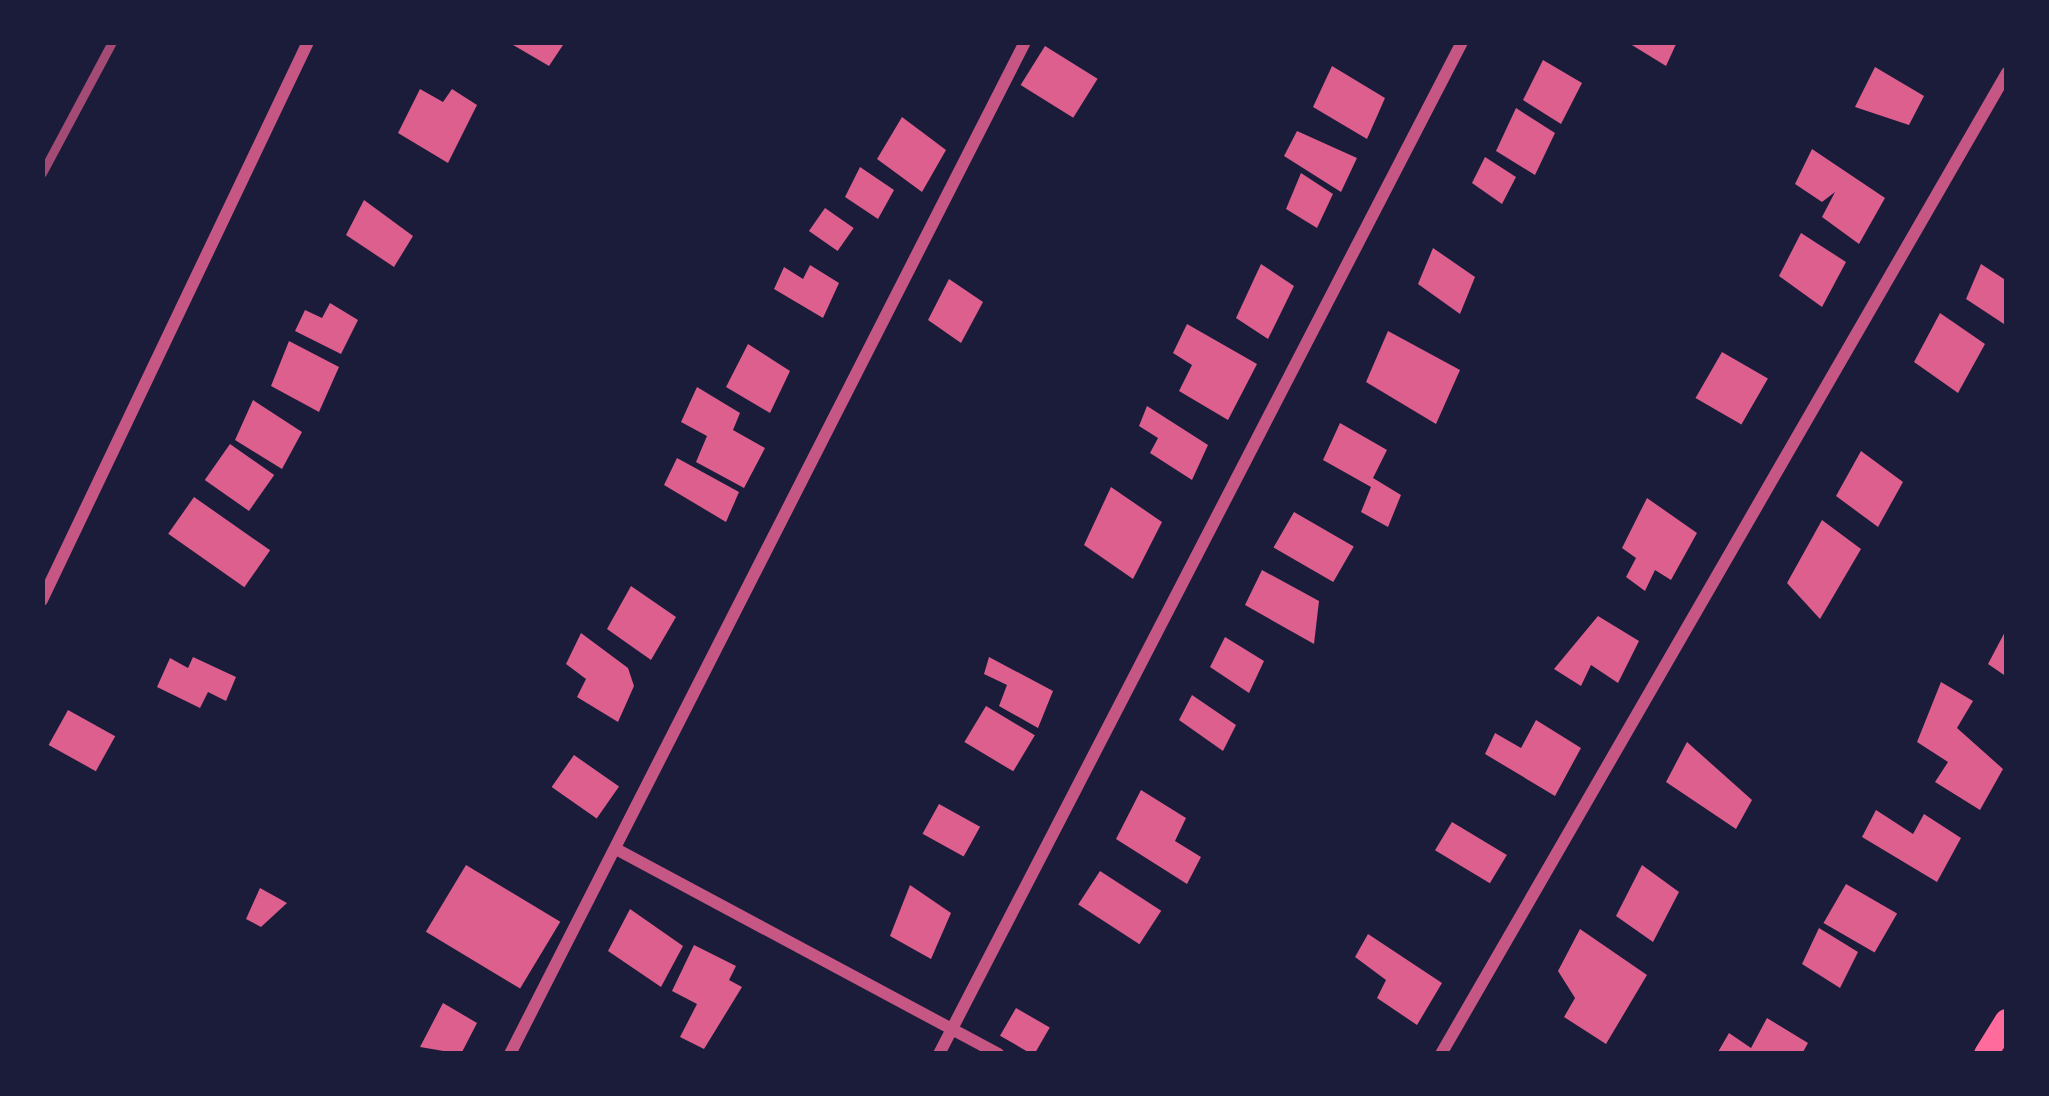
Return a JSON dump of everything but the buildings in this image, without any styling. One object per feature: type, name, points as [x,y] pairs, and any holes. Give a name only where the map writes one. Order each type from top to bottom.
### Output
[{"type":"main road","points":[[1986,1054],[2007,1021]]},
{"type":"street","points":[[42,600],[308,42]]},
{"type":"street","points":[[510,1054],[1024,42]]},
{"type":"street","points":[[939,1054],[1462,42]]},
{"type":"street","points":[[1441,1054],[2007,73]]},
{"type":"street","points":[[616,849],[999,1054]]},
{"type":"railway","points":[[42,173],[112,42]]}]
